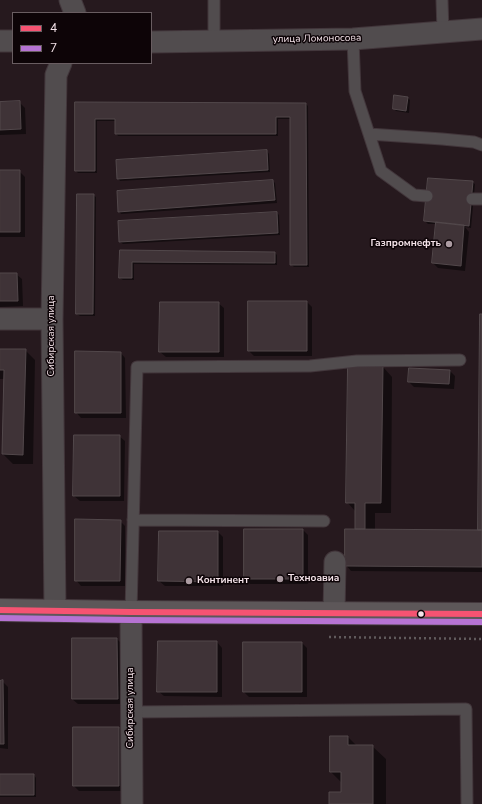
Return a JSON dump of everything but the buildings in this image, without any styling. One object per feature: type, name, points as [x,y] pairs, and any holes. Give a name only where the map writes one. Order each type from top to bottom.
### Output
[{"type":"street","points":[[70,0],[75,12]]},
{"type":"street","name":"улица Ломоносова","points":[[152,42],[353,39],[482,29]]},
{"type":"street","points":[[0,41],[12,41]]},
{"type":"street","name":"Сибирская улица","points":[[55,611],[52,320],[56,75],[61,64]]},
{"type":"street","points":[[0,319],[52,320]]},
{"type":"street","points":[[334,613],[335,562]]},
{"type":"street","points":[[0,610],[482,614]]},
{"type":"street","name":"Сибирская улица","points":[[131,612],[132,804]]},
{"type":"lane","points":[[214,0],[214,41]]},
{"type":"lane","points":[[442,0],[443,32]]},
{"type":"lane","points":[[353,39],[355,90],[381,171],[414,195],[427,196]]},
{"type":"lane","points":[[369,134],[450,139],[474,142],[482,145]]},
{"type":"lane","points":[[131,612],[137,367],[310,366],[357,361],[460,360]]},
{"type":"lane","points":[[133,520],[324,521]]},
{"type":"lane","points":[[131,712],[466,709],[467,804]]},
{"type":"path","points":[[329,637],[482,639]]},
{"type":"transit line","name":"4","points":[[0,610],[482,614]]},
{"type":"transit line","name":"7","points":[[0,618],[482,622]]},
{"type":"place","name":"Газпромнефть","points":[[449,244]]},
{"type":"place","name":"Техноавиа","points":[[280,579]]},
{"type":"place","name":"Континент","points":[[189,581]]}]
